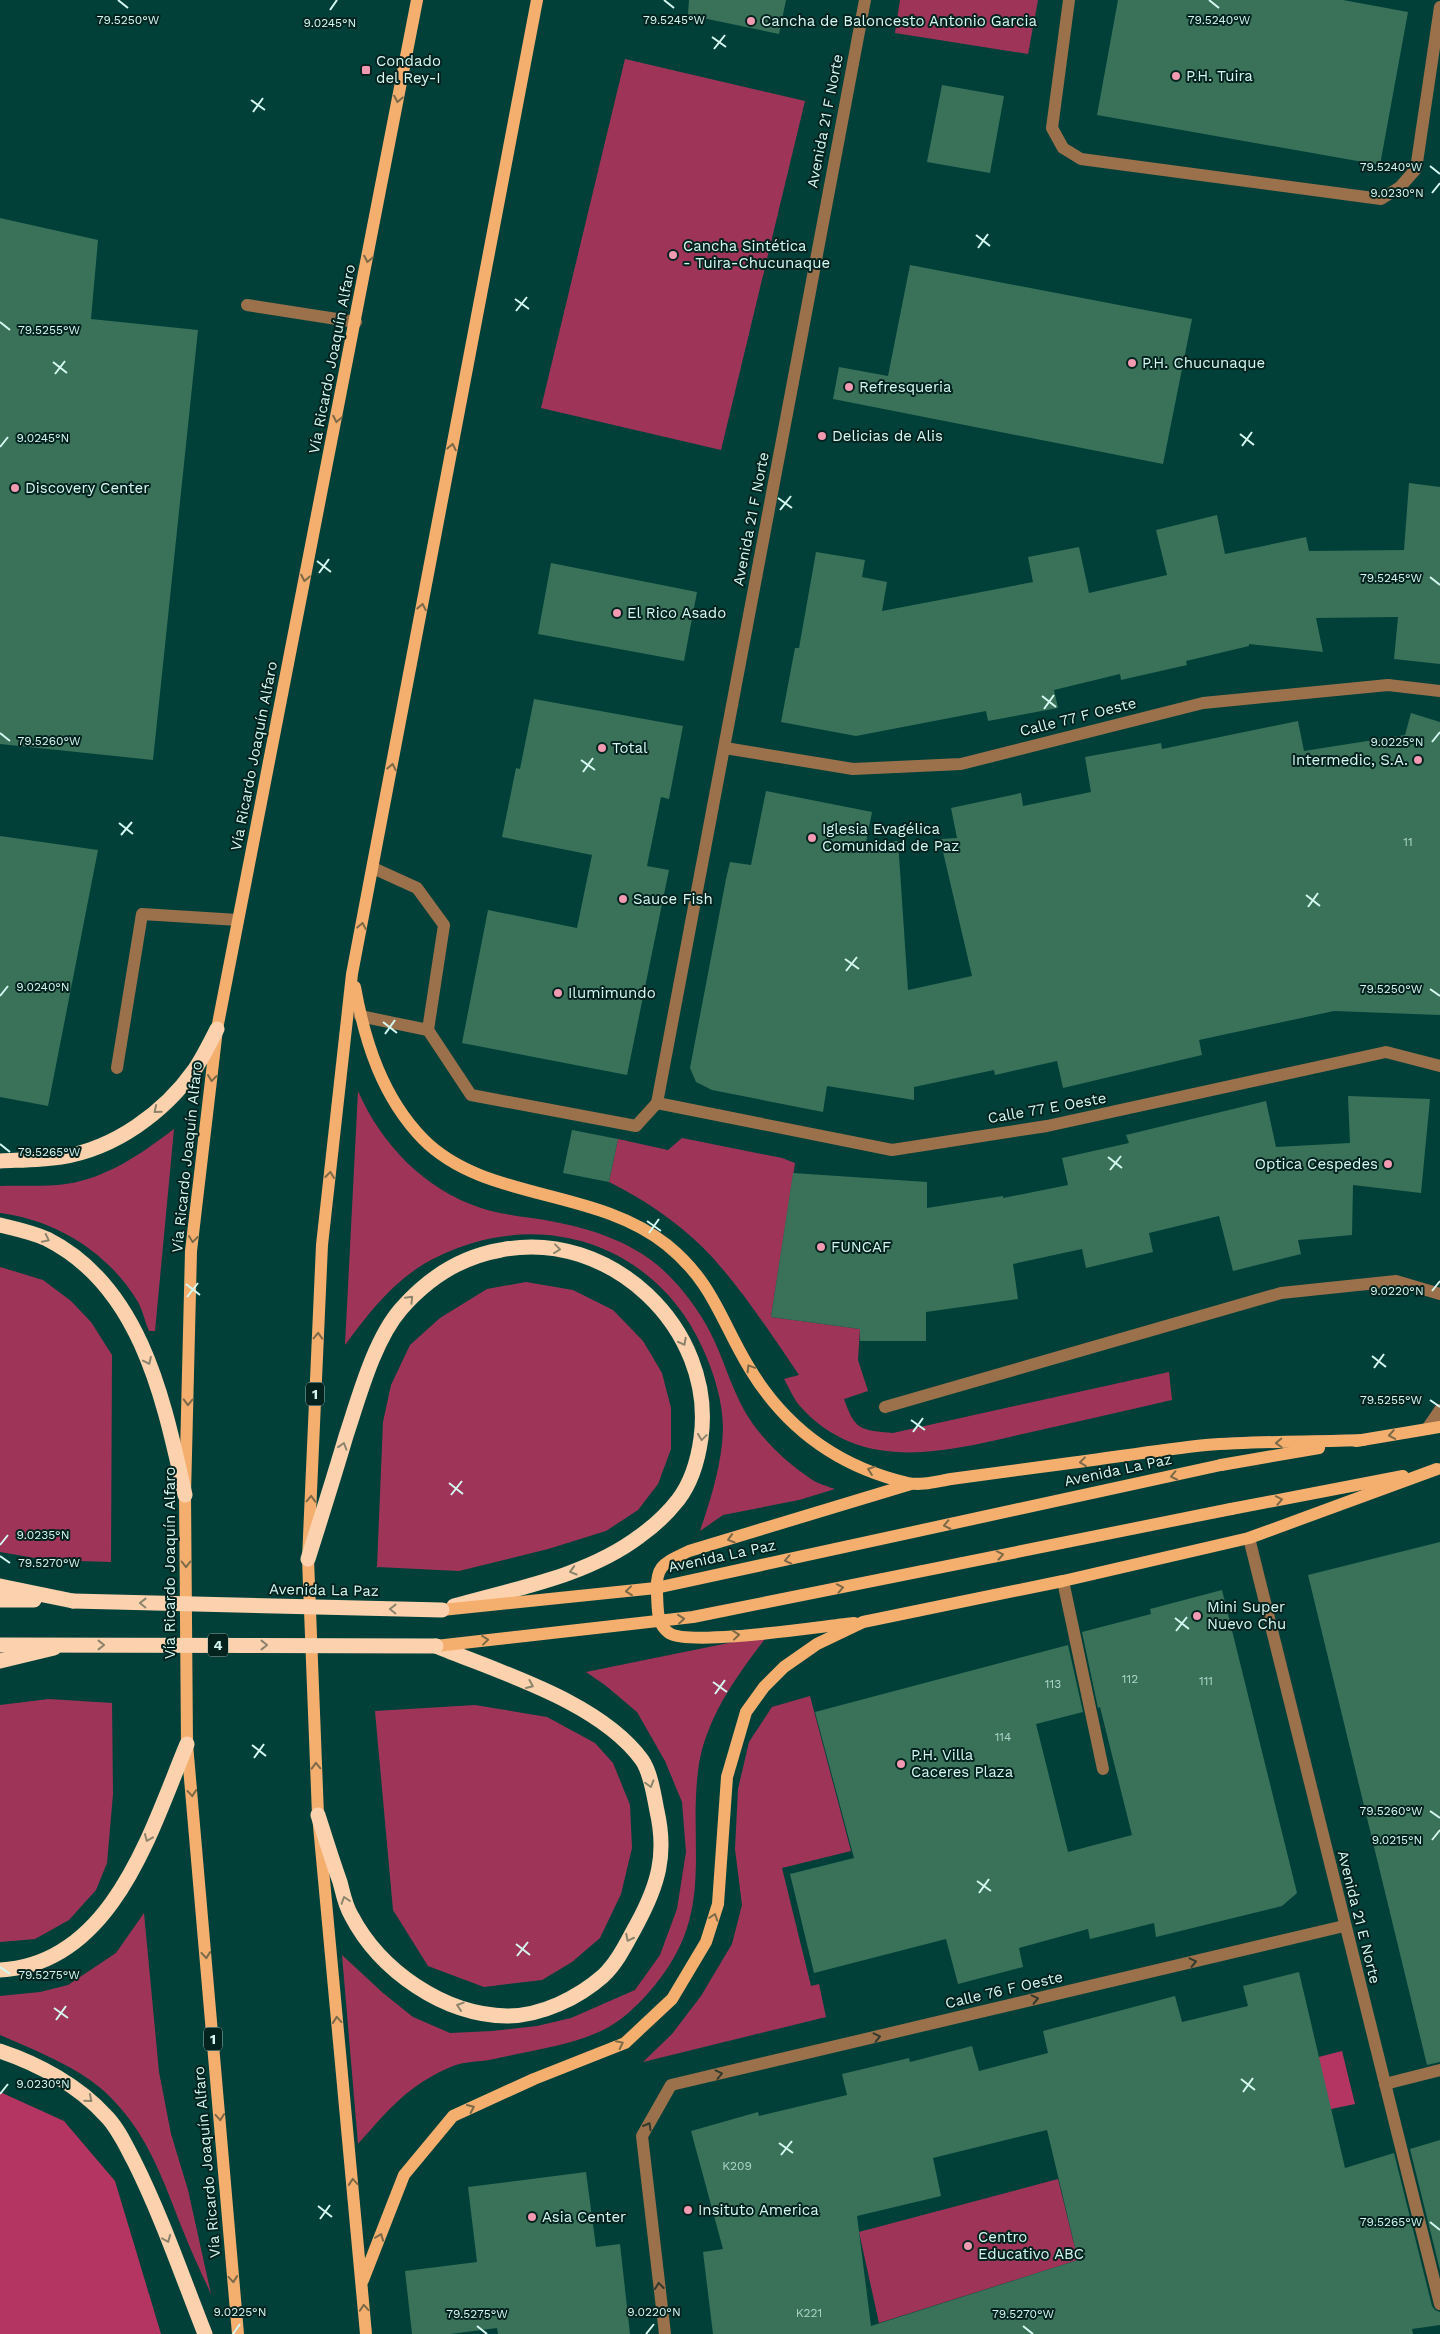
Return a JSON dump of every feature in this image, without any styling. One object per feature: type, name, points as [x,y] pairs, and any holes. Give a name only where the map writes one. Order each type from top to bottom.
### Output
[{"type":"highway","points":[[0,1161],[62,1157],[78,1153],[114,1138],[140,1124],[182,1086],[196,1068],[217,1029]]},
{"type":"highway","points":[[0,1225],[33,1233],[69,1252],[90,1269],[122,1307],[152,1369],[171,1433],[186,1496]]},
{"type":"highway","points":[[308,1559],[363,1383],[386,1332],[399,1310],[418,1290],[437,1274],[461,1262],[484,1253],[528,1246],[568,1250],[610,1266],[630,1279],[661,1308],[684,1344],[692,1361],[700,1388],[703,1424],[700,1450],[693,1473],[680,1498],[664,1516],[641,1535],[591,1566],[442,1610]]},
{"type":"highway","points":[[0,1586],[73,1601]]},
{"type":"highway","name":"Avenida La Paz","points":[[0,1600],[442,1610]]},
{"type":"highway","name":"4","points":[[0,1645],[436,1646]]},
{"type":"highway","points":[[0,1661],[66,1645]]},
{"type":"highway","points":[[318,1815],[350,1915],[370,1945],[393,1969],[442,2000],[463,2008],[508,2016],[554,2007],[579,1993],[604,1975],[624,1948],[649,1903],[656,1884],[662,1835],[644,1762],[607,1725],[550,1693],[436,1646]]},
{"type":"highway","points":[[0,1970],[28,1965],[50,1958],[69,1947],[108,1910],[140,1855],[187,1744]]},
{"type":"highway","points":[[0,2051],[65,2082],[88,2098],[108,2117],[146,2184],[205,2334]]},
{"type":"main road","name":"Vía Ricardo Joaquín Alfaro","points":[[238,2334],[187,1744],[186,1496],[191,1251],[217,1029],[356,322],[417,0]]},
{"type":"main road","points":[[538,0],[352,974],[360,1016],[369,1048],[394,1101],[424,1140],[443,1156],[468,1171],[586,1204],[640,1226],[666,1244],[688,1263],[708,1289],[749,1368],[788,1420],[813,1442],[837,1456],[911,1484]]},
{"type":"main road","name":"1","points":[[352,974],[322,1244],[308,1559],[318,1815],[366,2334]]},
{"type":"main road","name":"Avenida La Paz","points":[[442,1610],[656,1588],[1222,1465],[1434,1428]]},
{"type":"main road","points":[[1363,1440],[1208,1445],[911,1484],[689,1551],[664,1563],[656,1578],[658,1621],[669,1633],[684,1638],[717,1637],[863,1622],[1063,1581],[1249,1538],[1438,1469]]},
{"type":"main road","name":"4","points":[[436,1646],[693,1618],[1438,1469]]},
{"type":"main road","points":[[362,2283],[404,2175],[453,2116],[534,2078],[625,2043],[672,1999],[706,1942],[718,1904],[726,1777],[746,1712],[764,1687],[784,1667],[817,1644],[863,1622]]},
{"type":"street","name":"Avenida 21 F Norte","points":[[656,1103],[725,748],[865,0]]},
{"type":"street","points":[[1069,0],[1052,128],[1063,148],[1081,159],[1381,199],[1400,187],[1416,169],[1440,6],[1439,0]]},
{"type":"street","points":[[247,305],[356,322]]},
{"type":"street","name":"Calle 77 F Oeste","points":[[725,748],[853,769],[961,764],[1203,702],[1388,685],[1440,691]]},
{"type":"street","points":[[373,868],[417,888],[444,924],[428,1030],[470,1095],[636,1126],[656,1103]]},
{"type":"street","points":[[117,1068],[142,914],[238,920]]},
{"type":"street","points":[[360,1016],[428,1030]]},
{"type":"street","name":"Calle 77 E Oeste","points":[[656,1103],[892,1150],[1047,1126],[1386,1052],[1440,1066]]},
{"type":"street","points":[[885,1407],[1281,1293],[1396,1281],[1440,1294]]},
{"type":"street","points":[[1434,1428],[1440,1410]]},
{"type":"street","name":"Avenida 21 E Norte","points":[[1249,1538],[1344,1926],[1440,2304]]},
{"type":"street","points":[[1063,1581],[1103,1769]]},
{"type":"street","name":"Calle 76 F Oeste","points":[[665,2334],[642,2136],[672,2085],[1344,1926]]},
{"type":"street","points":[[1385,2084],[1440,2070]]},
{"type":"shaded area","points":[[900,0],[1038,0],[1028,54],[895,33]]},
{"type":"shaded area","name":"Cancha Sintética - Tuira-Chucunaque","points":[[625,59],[805,101],[721,450],[541,408]]},
{"type":"shaded area","points":[[358,1091],[368,1111],[392,1147],[407,1163],[441,1190],[490,1211],[569,1225],[612,1238],[651,1260],[662,1269],[682,1290],[706,1324],[738,1398],[760,1433],[789,1463],[817,1482],[835,1489],[799,1500],[723,1515],[700,1531],[721,1455],[723,1429],[721,1408],[711,1368],[703,1349],[682,1313],[656,1283],[625,1260],[591,1244],[554,1236],[515,1235],[476,1242],[437,1257],[409,1274],[397,1284],[375,1307],[345,1345]]},
{"type":"shaded area","points":[[174,1129],[155,1331],[149,1331],[140,1305],[126,1284],[96,1254],[61,1231],[21,1217],[0,1213],[0,1186],[58,1185],[81,1181],[123,1164]]},
{"type":"shaded area","points":[[682,1138],[782,1158],[795,1163],[771,1317],[860,1329],[858,1360],[868,1391],[844,1399],[852,1417],[861,1427],[873,1431],[893,1433],[1169,1372],[1172,1400],[997,1440],[937,1451],[907,1452],[878,1450],[850,1442],[823,1427],[799,1405],[784,1379],[799,1375],[747,1300],[713,1258],[691,1236],[665,1216],[637,1197],[609,1182],[618,1139],[668,1150]]},
{"type":"shaded area","points":[[0,1267],[43,1280],[71,1301],[91,1322],[112,1355],[111,1562],[47,1560],[0,1552]]},
{"type":"shaded area","points":[[526,1282],[573,1290],[613,1310],[643,1341],[662,1373],[671,1408],[671,1449],[658,1484],[638,1510],[606,1531],[548,1549],[459,1571],[377,1567],[383,1422],[391,1385],[410,1345],[440,1318],[487,1289]]},
{"type":"shaded area","points":[[768,1635],[724,1699],[707,1734],[701,1752],[696,1798],[696,1874],[688,1924],[679,1948],[664,1973],[652,1988],[623,2017],[594,2034],[552,2047],[489,2060],[458,2064],[437,2073],[400,2099],[358,2144],[342,1955],[383,1993],[413,2017],[450,2033],[537,2026],[571,2018],[635,1990],[660,1955],[677,1909],[686,1852],[682,1802],[665,1761],[637,1712],[586,1672]]},
{"type":"shaded area","points":[[810,1696],[851,1851],[782,1868],[811,1986],[819,1984],[826,2017],[643,2062],[672,2034],[701,1996],[732,1944],[742,1905],[735,1849],[738,1789],[749,1742],[772,1707]]},
{"type":"shaded area","points":[[49,1699],[112,1703],[113,1794],[107,1863],[96,1890],[69,1920],[35,1939],[0,1942],[0,1705]]},
{"type":"shaded area","points":[[475,1705],[547,1717],[595,1743],[613,1763],[630,1805],[632,1848],[621,1894],[600,1938],[572,1962],[542,1980],[484,1987],[428,1966],[393,1910],[375,1711]]},
{"type":"shaded area","points":[[144,1913],[159,2072],[171,2134],[188,2190],[211,2294],[151,2155],[142,2138],[119,2106],[93,2082],[68,2066],[0,2035],[0,1996],[40,1992],[68,1985],[116,1953]]},
{"type":"shaded area","points":[[1342,2051],[1355,2104],[1331,2109],[1264,2071]]},
{"type":"shaded area","points":[[0,2092],[64,2121],[115,2181],[161,2334],[0,2334]]},
{"type":"shaded area","name":"Centro Educativo ABC","points":[[1058,2179],[1078,2260],[879,2323],[859,2232]]},
{"type":"building","name":"Cancha de Baloncesto Antonio Garcia","points":[[689,0],[786,0],[779,34],[688,15]]},
{"type":"building","name":"P.H. Tuira","points":[[1118,0],[1343,0],[1408,12],[1380,165],[1097,115]]},
{"type":"building","points":[[942,85],[1004,96],[990,173],[927,162]]},
{"type":"building","points":[[0,218],[98,240],[91,319],[198,330],[153,760],[0,744]]},
{"type":"building","name":"P.H. Chucunaque","points":[[910,265],[1192,319],[1163,464],[833,399],[839,367],[888,376]]},
{"type":"building","points":[[1409,483],[1440,487],[1440,664],[1394,659],[1398,617],[1316,618],[1323,652],[1249,644],[1249,646],[1186,661],[1187,665],[1121,680],[1120,674],[1054,690],[1058,708],[988,721],[986,711],[856,736],[781,722],[795,648],[799,648],[816,552],[865,560],[862,577],[887,582],[882,611],[1033,582],[1028,557],[1079,547],[1089,593],[1167,575],[1156,530],[1217,515],[1225,554],[1306,537],[1309,551],[1404,550]]},
{"type":"building","name":"El Rico Asado","points":[[551,563],[697,592],[684,661],[538,634]]},
{"type":"building","points":[[534,699],[683,726],[669,799],[661,797],[647,866],[669,870],[627,1075],[462,1043],[488,910],[577,928],[592,855],[502,837],[516,768],[520,769]]},
{"type":"building","points":[[1411,713],[1440,722],[1440,1015],[1334,1011],[1199,1040],[1202,1055],[1063,1088],[1057,1061],[995,1075],[994,1070],[914,1087],[914,1100],[827,1086],[823,1112],[712,1090],[696,1082],[690,1068],[730,862],[751,865],[766,791],[872,812],[866,842],[898,841],[908,990],[972,976],[940,839],[957,838],[951,808],[1021,793],[1023,806],[1091,792],[1085,757],[1161,743],[1162,749],[1298,721],[1304,751],[1405,735]]},
{"type":"building","points":[[0,836],[98,850],[48,1106],[0,1097]]},
{"type":"building","points":[[1348,1096],[1430,1099],[1421,1193],[1353,1185],[1352,1235],[1298,1240],[1301,1254],[1233,1271],[1219,1216],[1149,1233],[1153,1252],[1086,1268],[1082,1249],[1013,1264],[1018,1299],[926,1312],[926,1341],[860,1341],[860,1329],[771,1317],[793,1173],[927,1182],[927,1208],[1003,1196],[1003,1198],[1068,1185],[1062,1158],[1129,1143],[1126,1135],[1266,1101],[1276,1147],[1350,1143]]},
{"type":"building","points":[[572,1130],[618,1139],[609,1182],[563,1173]]},
{"type":"building","points":[[1440,1542],[1440,2062],[1427,2065],[1308,1575]]},
{"type":"building","points":[[1222,1590],[1297,1893],[1282,1906],[1156,1937],[1154,1923],[1090,1939],[1088,1929],[1019,1948],[1023,1967],[958,1984],[946,1939],[814,1973],[790,1874],[854,1858],[815,1712],[1068,1645],[1083,1712],[1036,1724],[1068,1852],[1132,1835],[1100,1707],[1098,1708],[1082,1632],[1151,1614],[1150,1609]]},
{"type":"building","points":[[1299,1972],[1345,2168],[1394,2153],[1432,2306],[1440,2312],[1440,2325],[1412,2329],[1413,2334],[713,2334],[703,2252],[723,2249],[691,2131],[758,2112],[759,2116],[847,2095],[842,2074],[909,2058],[910,2062],[972,2046],[979,2071],[1048,2053],[1043,2031],[1175,1996],[1182,2022],[1248,2006],[1243,1986]],"holes":[[[1047,2130],[1078,2260],[871,2326],[857,2216],[941,2196],[933,2158]]]},
{"type":"building","points":[[1440,2140],[1440,2270],[1410,2149]]},
{"type":"building","points":[[586,2172],[596,2247],[620,2244],[630,2334],[498,2334],[497,2328],[450,2334],[412,2334],[405,2271],[477,2262],[468,2187]]},
{"type":"place","name":"Cancha de Baloncesto Antonio Garcia","points":[[751,21]]},
{"type":"place","name":"Condado del Rey-I","points":[[366,70]]},
{"type":"place","name":"P.H. Tuira","points":[[1176,76]]},
{"type":"place","name":"Cancha Sintética - Tuira-Chucunaque","points":[[673,255]]},
{"type":"place","name":"P.H. Chucunaque","points":[[1132,363]]},
{"type":"place","name":"Refresqueria","points":[[849,387]]},
{"type":"place","name":"Delicias de Alis","points":[[822,436]]},
{"type":"place","name":"Discovery Center","points":[[15,488]]},
{"type":"place","name":"El Rico Asado","points":[[617,613]]},
{"type":"place","name":"Total","points":[[602,748]]},
{"type":"place","name":"Intermedic, S.A.","points":[[1418,760]]},
{"type":"place","name":"Iglesia Evagélica Comunidad de Paz","points":[[812,838]]},
{"type":"place","name":"Sauce Fish","points":[[623,899]]},
{"type":"place","name":"Ilumimundo","points":[[558,993]]},
{"type":"place","name":"Optica Cespedes","points":[[1388,1164]]},
{"type":"place","name":"FUNCAF","points":[[821,1247]]},
{"type":"place","name":"Mini Super Nuevo Chu","points":[[1197,1616]]},
{"type":"place","name":"P.H. Villa Caceres Plaza","points":[[901,1764]]},
{"type":"place","name":"Insituto America","points":[[688,2210]]},
{"type":"place","name":"Asia Center","points":[[532,2217]]},
{"type":"place","name":"Centro Educativo ABC","points":[[968,2246]]}]
